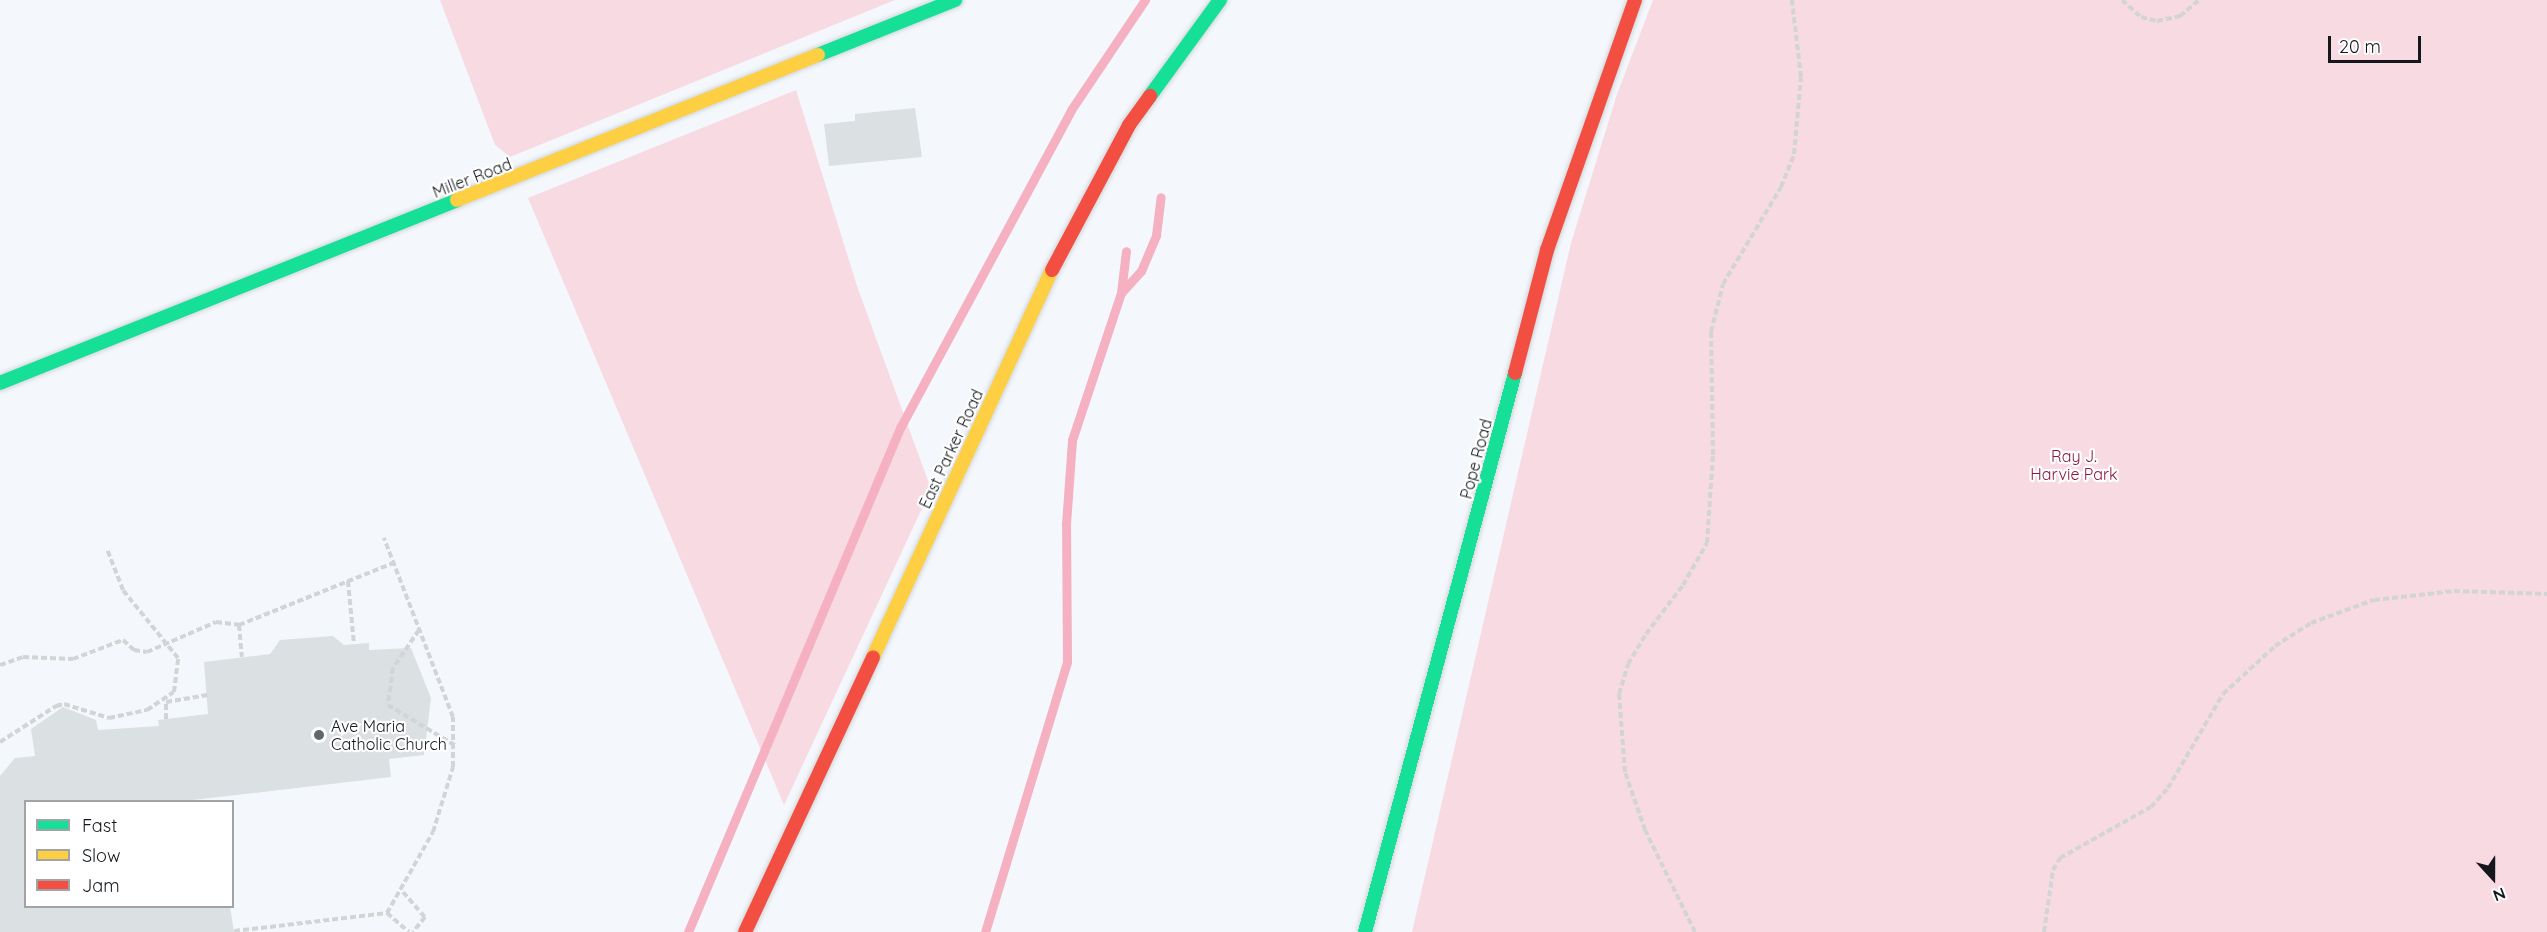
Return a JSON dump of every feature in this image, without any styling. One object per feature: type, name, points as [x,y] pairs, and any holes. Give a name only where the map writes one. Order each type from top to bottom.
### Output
[{"type":"street","name":"Miller Road","points":[[0,383],[955,0]]},
{"type":"street","name":"East Parker Road","points":[[745,932],[1072,228],[1129,125],[1220,0]]},
{"type":"street","name":"Pope Road","points":[[1365,932],[1434,687],[1547,250],[1635,0]]},
{"type":"path","points":[[1695,932],[1645,830],[1625,772],[1619,694],[1640,644],[1683,585],[1707,543],[1713,476],[1711,332],[1723,284],[1781,187],[1794,154],[1801,77],[1792,0]]},
{"type":"path","points":[[2122,0],[2140,17],[2157,21],[2181,16],[2199,0]]},
{"type":"path","points":[[384,538],[453,717],[456,746],[433,832],[403,891],[387,913]]},
{"type":"path","points":[[107,549],[123,590],[169,643],[178,658],[179,675],[166,702],[166,719]]},
{"type":"path","points":[[0,665],[23,657],[73,659],[123,640],[141,653],[216,622],[238,625],[393,563]]},
{"type":"path","points":[[348,581],[354,644]]},
{"type":"path","points":[[2044,932],[2053,870],[2060,858],[2151,807],[2168,788],[2223,694],[2275,646],[2311,623],[2374,600],[2454,591],[2547,594]]},
{"type":"path","points":[[238,625],[242,657]]},
{"type":"path","points":[[420,630],[393,668],[388,705],[456,746]]},
{"type":"path","points":[[0,742],[64,704],[109,718],[166,702],[207,695]]},
{"type":"path","points":[[234,931],[387,913],[411,932],[425,917],[403,891]]},
{"type":"green space","points":[[440,0],[895,0],[510,157],[495,145]]},
{"type":"green space","name":"Ray J. Harvie Park","points":[[1653,0],[2547,0],[2547,932],[1412,932],[1571,243],[1617,94]]},
{"type":"green space","points":[[796,90],[857,286],[931,489],[784,805],[528,198]]},
{"type":"building","points":[[915,108],[922,157],[829,166],[824,124],[855,121],[855,114]]},
{"type":"building","points":[[333,636],[344,645],[369,643],[369,650],[411,648],[431,698],[424,755],[389,759],[391,777],[193,800],[24,800],[24,908],[230,908],[234,932],[0,932],[0,776],[15,758],[35,756],[31,729],[63,707],[96,720],[98,730],[159,726],[158,720],[208,714],[204,662],[270,654],[280,640]]},
{"type":"waterway","points":[[688,932],[900,428],[1071,110],[1145,0]]},
{"type":"waterway","points":[[1121,293],[1141,271],[1156,235],[1161,197]]},
{"type":"waterway","points":[[985,932],[1067,662],[1066,524],[1072,440],[1121,293],[1126,251]]},
{"type":"traffic: fast","points":[[818,55],[955,0]]},
{"type":"traffic: fast","points":[[1150,96],[1220,0]]},
{"type":"traffic: fast","points":[[0,383],[457,200]]},
{"type":"traffic: fast","points":[[1365,932],[1515,373]]},
{"type":"traffic: slow","points":[[457,200],[818,55]]},
{"type":"traffic: slow","points":[[873,657],[1052,270]]},
{"type":"traffic: jam","points":[[1515,373],[1547,250],[1635,0]]},
{"type":"traffic: jam","points":[[1052,270],[1129,125],[1150,96]]},
{"type":"traffic: jam","points":[[745,932],[873,657]]},
{"type":"place","name":"Ave Maria Catholic Church","points":[[319,735]]}]
